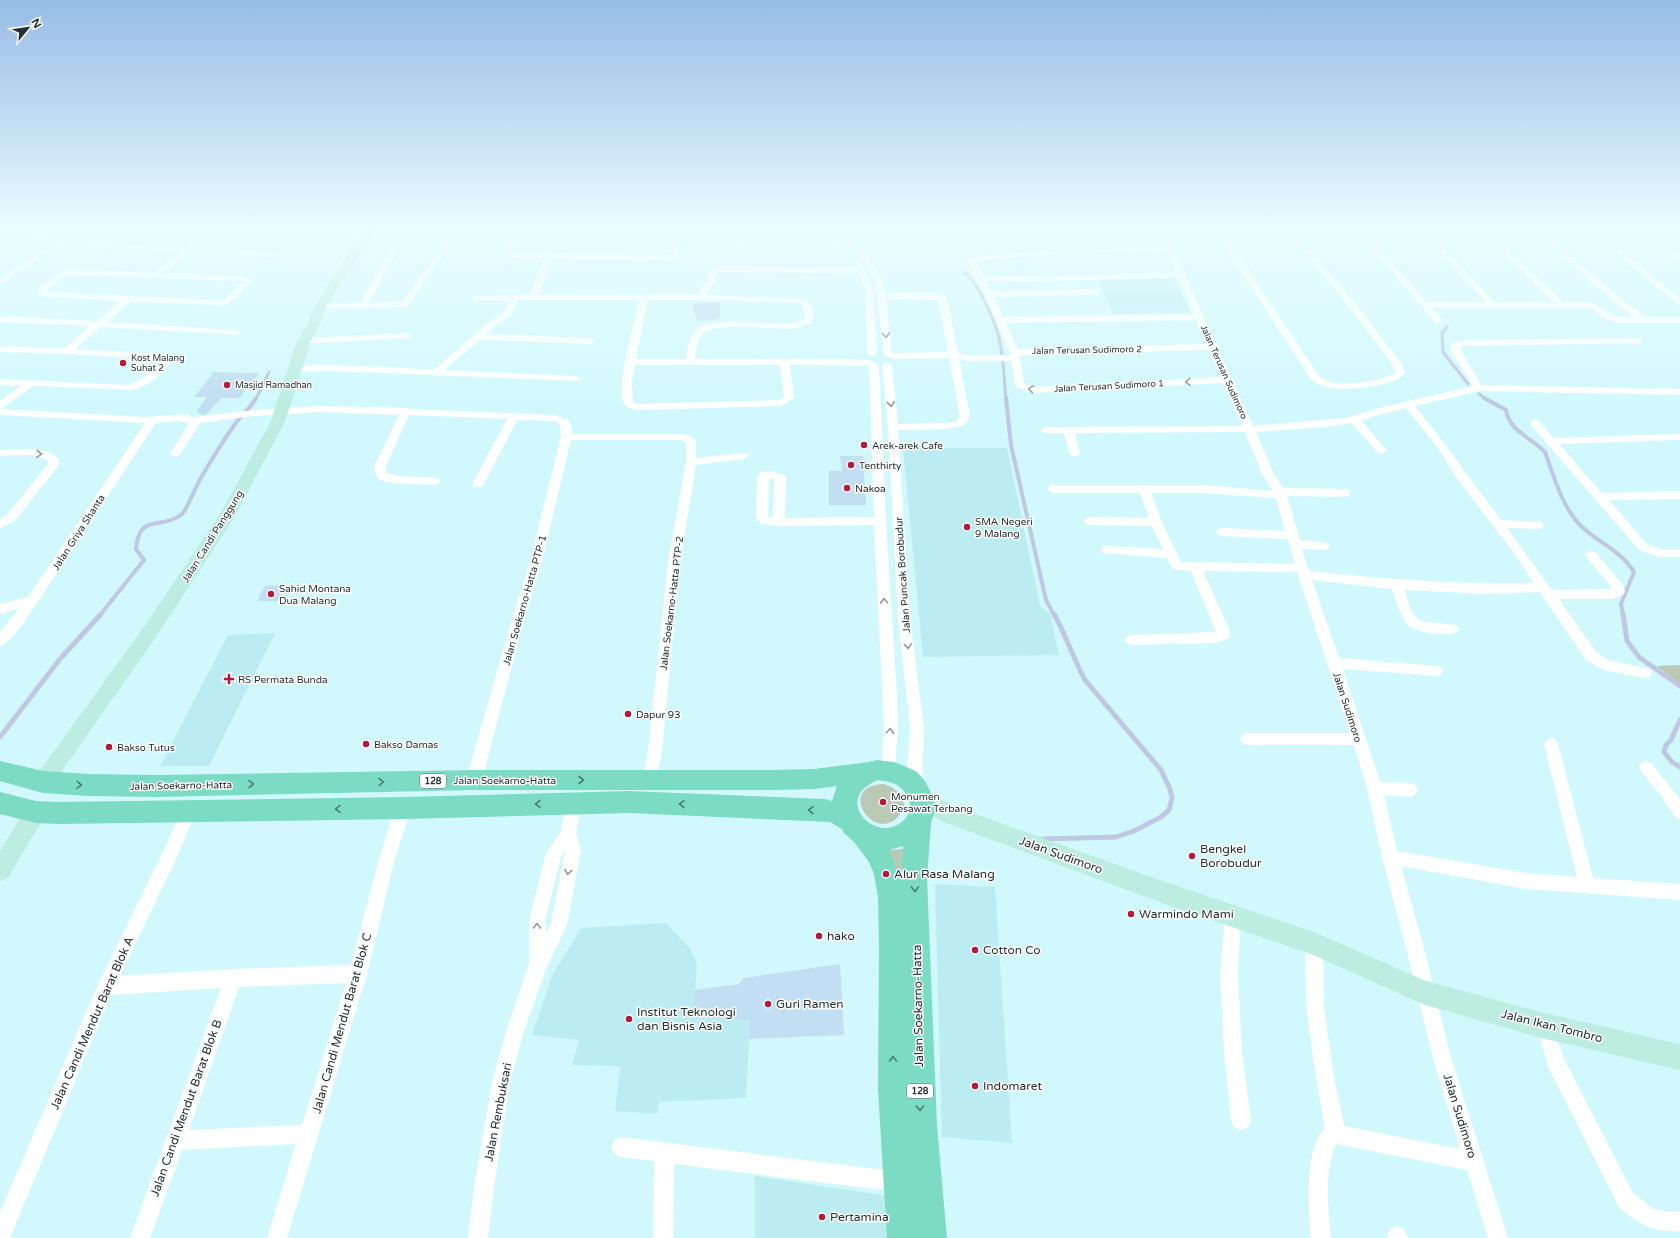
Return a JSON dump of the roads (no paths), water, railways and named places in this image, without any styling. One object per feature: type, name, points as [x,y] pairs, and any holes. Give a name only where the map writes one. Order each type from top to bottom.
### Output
[{"type":"main road","name":"Jalan Candi Panggung","points":[[43,782],[152,629],[229,513],[278,421],[304,341],[314,323],[320,307],[333,287]]},
{"type":"main road","name":"Jalan Soekarno-Hatta","points":[[0,771],[43,782],[89,786],[474,780],[806,779],[841,777],[877,771]]},
{"type":"main road","points":[[877,771],[902,775],[918,802]]},
{"type":"main road","name":"128","points":[[877,771],[858,777],[851,784],[846,792],[844,808],[856,827],[878,854],[887,874],[891,897],[893,946],[893,1089],[904,1238]]},
{"type":"main road","points":[[403,808],[410,782]]},
{"type":"main road","name":"128","points":[[0,803],[36,812],[60,813],[403,808],[628,802],[825,810],[836,813],[856,827],[878,838],[893,838],[912,830],[918,802]]},
{"type":"main road","name":"Jalan Soekarno-Hatta","points":[[918,802],[914,878],[917,1013],[921,1126],[930,1238]]},
{"type":"main road","name":"Jalan Sudimoro","points":[[918,802],[1233,917],[1314,944],[1425,993]]},
{"type":"main road","points":[[0,871],[36,812]]},
{"type":"main road","name":"Jalan Ikan Tombro","points":[[1425,993],[1545,1026],[1680,1057]]},
{"type":"street","points":[[47,287],[41,292],[46,295],[224,302],[229,300],[242,287]]},
{"type":"street","points":[[363,305],[373,287]]},
{"type":"street","points":[[320,307],[403,304],[406,302],[415,287]]},
{"type":"street","points":[[532,298],[537,287]]},
{"type":"street","points":[[700,297],[706,287]]},
{"type":"street","name":"Jalan Puncak Borobudur","points":[[868,287],[893,427],[904,618],[917,729],[918,802]]},
{"type":"street","name":"Jalan Puncak Borobudur","points":[[877,771],[891,726],[877,468],[882,296],[880,287]]},
{"type":"street","points":[[984,287],[1000,320],[1014,356]]},
{"type":"street","name":"Jalan Terusan Sudimoro","points":[[1187,287],[1249,429]]},
{"type":"street","points":[[1256,287],[1316,379],[1326,385],[1346,387],[1397,376],[1400,373],[1397,364],[1337,287]]},
{"type":"street","points":[[1409,287],[1438,320]]},
{"type":"street","points":[[1476,287],[1494,306]]},
{"type":"street","points":[[1542,287],[1561,305]]},
{"type":"street","points":[[1602,287],[1644,320]]},
{"type":"street","points":[[1661,287],[1680,302]]},
{"type":"street","points":[[988,294],[1096,292]]},
{"type":"street","points":[[882,296],[929,295],[942,298],[965,416],[961,423],[948,426],[893,427]]},
{"type":"street","points":[[476,298],[700,297],[800,300],[804,301],[807,305],[809,316],[808,321],[792,326],[709,326],[703,328],[695,337],[690,360]]},
{"type":"street","points":[[435,373],[495,322],[507,315],[515,298]]},
{"type":"street","points":[[644,298],[631,360],[626,398],[629,404],[639,407],[781,404],[789,398],[785,363]]},
{"type":"street","points":[[67,351],[128,299]]},
{"type":"street","points":[[1592,304],[1605,315],[1617,320],[1680,320]]},
{"type":"street","points":[[1425,305],[1494,306],[1622,304]]},
{"type":"street","points":[[1000,320],[1200,317]]},
{"type":"street","points":[[0,319],[236,333]]},
{"type":"street","points":[[304,341],[408,336]]},
{"type":"street","points":[[478,337],[592,340]]},
{"type":"street","points":[[1479,388],[1455,349],[1456,345],[1466,343],[1638,341]]},
{"type":"street","name":"Jalan Terusan Sudimoro 2","points":[[880,360],[992,358],[1212,347]]},
{"type":"street","points":[[0,349],[67,351],[158,357],[167,359],[165,363],[144,382],[136,387],[130,388],[0,382]]},
{"type":"street","name":"Jalan Terusan Sudimoro 1","points":[[1014,356],[1020,385],[1032,390],[1227,380]]},
{"type":"street","points":[[631,360],[880,360]]},
{"type":"street","points":[[738,360],[785,363],[880,360]]},
{"type":"street","points":[[296,369],[328,368],[576,379]]},
{"type":"street","points":[[0,406],[31,383]]},
{"type":"street","points":[[1045,430],[1249,429],[1347,421],[1382,410],[1479,388],[1680,392]]},
{"type":"street","points":[[1408,404],[1442,446],[1474,494],[1498,524],[1591,656],[1597,661],[1612,667],[1644,673]]},
{"type":"street","points":[[0,412],[152,420],[282,408],[307,412],[322,409],[514,416],[478,484]]},
{"type":"street","points":[[178,418],[184,420],[196,420],[249,411]]},
{"type":"street","points":[[406,411],[380,466],[381,473],[384,477],[434,481]]},
{"type":"street","name":"Jalan Soekarno-Hatta PTP-1","points":[[474,780],[520,612],[534,569],[566,437],[567,427],[563,420],[554,418],[514,416]]},
{"type":"street","name":"Jalan Griya Shanta","points":[[0,641],[32,600],[152,420]]},
{"type":"street","points":[[175,454],[196,420]]},
{"type":"street","points":[[1347,421],[1382,451]]},
{"type":"street","points":[[1535,423],[1643,547],[1659,554],[1680,553]]},
{"type":"street","name":"Jalan Sudimoro","points":[[1249,429],[1267,472],[1280,494],[1303,572],[1375,788],[1390,857],[1416,948],[1425,993],[1442,1058],[1498,1238]]},
{"type":"street","points":[[1069,431],[1074,454]]},
{"type":"street","name":"Jalan Soekarno-Hatta PTP-2","points":[[566,437],[676,437],[688,439],[691,442],[691,462],[674,561],[655,752],[650,780]]},
{"type":"street","points":[[1550,441],[1680,437]]},
{"type":"street","points":[[0,453],[45,454],[52,457],[54,460],[53,465],[11,518],[0,524]]},
{"type":"street","points":[[691,462],[744,456]]},
{"type":"street","points":[[877,468],[895,468]]},
{"type":"street","points":[[1144,488],[1156,522],[1177,566],[1303,572],[1397,585],[1612,594],[1619,592],[1619,588],[1591,555]]},
{"type":"street","points":[[1054,489],[1144,488],[1202,489],[1280,494],[1344,493]]},
{"type":"street","points":[[1599,497],[1680,495]]},
{"type":"street","points":[[779,522],[880,520]]},
{"type":"street","points":[[1090,521],[1156,522]]},
{"type":"street","points":[[1498,524],[1538,525]]},
{"type":"street","points":[[1222,532],[1294,539],[1324,546]]},
{"type":"street","points":[[1106,550],[1171,554]]},
{"type":"street","points":[[1132,640],[1215,638],[1223,635],[1222,629],[1195,566]]},
{"type":"street","points":[[1397,585],[1408,617],[1413,623],[1421,626],[1452,629]]},
{"type":"street","points":[[0,609],[32,600]]},
{"type":"street","points":[[0,613],[14,625]]},
{"type":"street","points":[[885,618],[904,618]]},
{"type":"street","points":[[1334,663],[1436,671]]},
{"type":"street","points":[[1247,739],[1358,739]]},
{"type":"street","points":[[1551,744],[1587,885]]},
{"type":"street","points":[[1646,766],[1673,792],[1680,812]]},
{"type":"street","points":[[1375,788],[1410,790]]},
{"type":"street","name":"Jalan Rembuksari","points":[[478,1238],[484,1186],[501,1082],[515,1031],[538,965],[559,925],[572,850],[568,834],[573,803]]},
{"type":"street","name":"Jalan Candi Mendut Barat Blok C","points":[[277,1238],[358,974],[386,862],[403,808]]},
{"type":"street","name":"Jalan Candi Mendut Barat Blok A","points":[[0,1237],[106,986],[170,854],[188,812]]},
{"type":"street","points":[[1390,857],[1534,882],[1680,892]]},
{"type":"street","points":[[1233,917],[1229,974],[1233,1052],[1241,1120]]},
{"type":"street","points":[[1314,944],[1315,1008],[1325,1077],[1335,1130],[1327,1139],[1320,1176],[1318,1210],[1321,1238]]},
{"type":"street","points":[[106,986],[233,978],[358,974]]},
{"type":"street","name":"Jalan Candi Mendut Barat Blok B","points":[[140,1238],[233,978]]},
{"type":"street","points":[[1545,1026],[1556,1062],[1626,1200],[1648,1217],[1662,1222],[1680,1221]]},
{"type":"street","points":[[174,1140],[310,1134]]},
{"type":"street","points":[[1333,1134],[1473,1161]]},
{"type":"street","points":[[622,1147],[900,1182]]},
{"type":"street","points":[[663,1238],[664,1152]]},
{"type":"waterway","points":[[977,287],[998,335],[1003,364],[1006,399]]},
{"type":"waterway","points":[[1447,327],[1442,333],[1443,352],[1468,384]]},
{"type":"waterway","points":[[256,399],[269,372]]},
{"type":"waterway","points":[[1479,394],[1486,399]]},
{"type":"waterway","points":[[100,615],[144,560],[136,549],[138,538],[142,530],[146,526],[174,519],[182,514],[222,443],[237,421],[256,398]]},
{"type":"waterway","points":[[1006,398],[1011,445],[1046,600],[1054,615]]},
{"type":"waterway","points":[[1484,398],[1506,410],[1508,417],[1516,429],[1545,452],[1559,491],[1574,518],[1588,532],[1616,552],[1629,564],[1634,572],[1621,604],[1623,615]]},
{"type":"waterway","points":[[0,737],[60,659],[101,614]]},
{"type":"waterway","points":[[1043,839],[1116,837],[1134,831],[1161,817],[1169,810],[1172,798],[1170,789],[1161,770],[1085,680],[1054,614]]},
{"type":"waterway","points":[[1623,614],[1627,641],[1639,657],[1680,686]]},
{"type":"waterway","points":[[1680,720],[1671,740],[1666,745],[1664,752],[1672,762],[1680,767]]},
{"type":"place","name":"Kost Malang Suhat 2","points":[[123,363]]},
{"type":"place","name":"Masjid Ramadhan","points":[[227,385]]},
{"type":"place","name":"Arek-arek Cafe","points":[[864,445]]},
{"type":"place","name":"Tenthirty","points":[[851,465]]},
{"type":"place","name":"Nakoa","points":[[847,488]]},
{"type":"place","name":"SMA Negeri 9 Malang","points":[[967,527]]},
{"type":"place","name":"Sahid Montana Dua Malang","points":[[271,594]]},
{"type":"place","name":"RS Permata Bunda","points":[[229,679]]},
{"type":"place","name":"Dapur 93","points":[[628,714]]},
{"type":"place","name":"Bakso Damas","points":[[366,744]]},
{"type":"place","name":"Bakso Tutus","points":[[109,747]]},
{"type":"place","name":"Monumen Pesawat Terbang","points":[[883,802]]},
{"type":"place","name":"Bengkel Borobudur","points":[[1192,856]]},
{"type":"place","name":"Alur Rasa Malang","points":[[886,874]]},
{"type":"place","name":"Warmindo Mami","points":[[1131,914]]},
{"type":"place","name":"hako","points":[[819,936]]},
{"type":"place","name":"Cotton Co","points":[[975,950]]},
{"type":"place","name":"Guri Ramen","points":[[768,1004]]},
{"type":"place","name":"Institut Teknologi dan Bisnis Asia","points":[[629,1019]]},
{"type":"place","name":"Indomaret","points":[[975,1086]]},
{"type":"place","name":"Pertamina","points":[[822,1217]]}]
